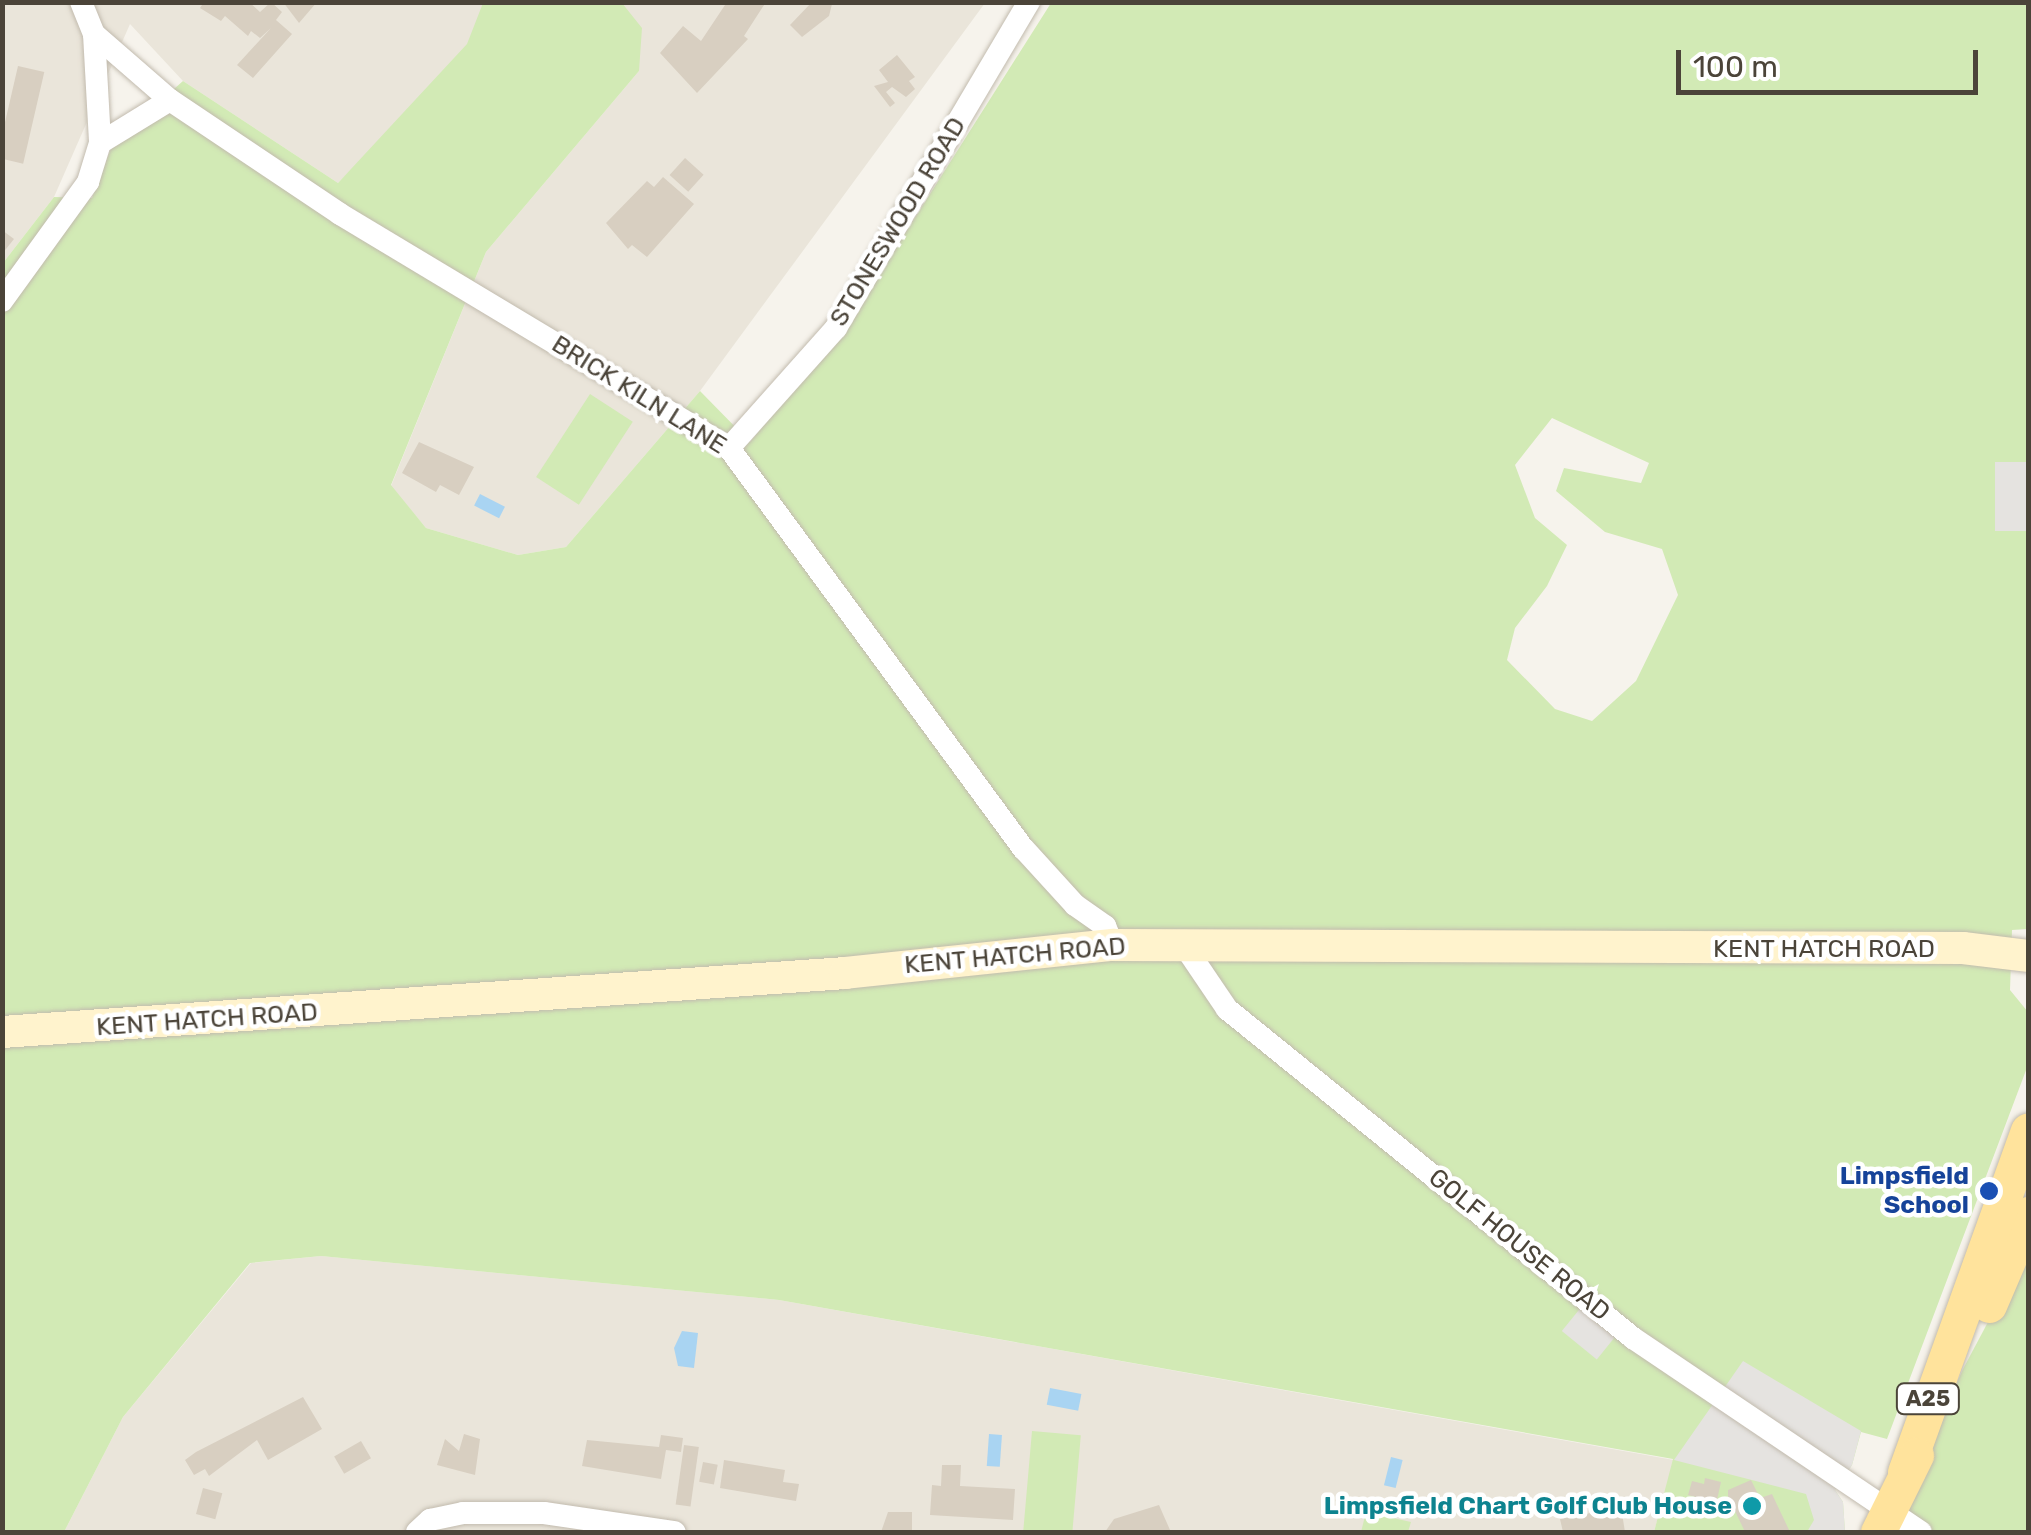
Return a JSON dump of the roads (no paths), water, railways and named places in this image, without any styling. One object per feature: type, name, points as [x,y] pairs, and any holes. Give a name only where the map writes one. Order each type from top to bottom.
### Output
[{"type":"main road","name":"KENT HATCH ROAD","points":[[2,1032],[845,973],[1114,945],[1963,948],[2028,956]]},
{"type":"main road","name":"A25","points":[[1883,1521],[2028,1131]]},
{"type":"main road","points":[[1904,1472],[1935,1425],[2028,1214]]},
{"type":"street","points":[[2,301],[88,182],[100,144],[94,34],[81,2]]},
{"type":"street","name":"STONESWOOD ROAD","points":[[729,448],[750,429],[836,328],[1029,2]]},
{"type":"street","name":"BRICK KILN LANE","points":[[94,34],[170,100],[340,214],[729,448],[1024,849],[1075,905],[1104,926],[1114,945]]},
{"type":"street","points":[[100,144],[170,100]]},
{"type":"street","name":"GOLF HOUSE ROAD","points":[[1183,944],[1228,1009],[1633,1338],[1883,1521],[1921,1532]]},
{"type":"street","points":[[417,1532],[430,1520],[484,1512],[544,1513],[675,1532]]},
{"type":"water","points":[[480,494],[505,507],[499,518],[474,506]]},
{"type":"water","points":[[682,1331],[698,1333],[694,1368],[678,1366],[674,1348]]},
{"type":"water","points":[[1050,1388],[1081,1394],[1078,1411],[1047,1405]]},
{"type":"water","points":[[989,1434],[1002,1435],[1000,1467],[987,1466]]},
{"type":"water","points":[[1391,1457],[1403,1460],[1396,1488],[1384,1485]]},
{"type":"place","name":"Limpsfield School","points":[[1989,1191]]},
{"type":"place","name":"Limpsfield Chart Golf Club House","points":[[1752,1506]]}]
